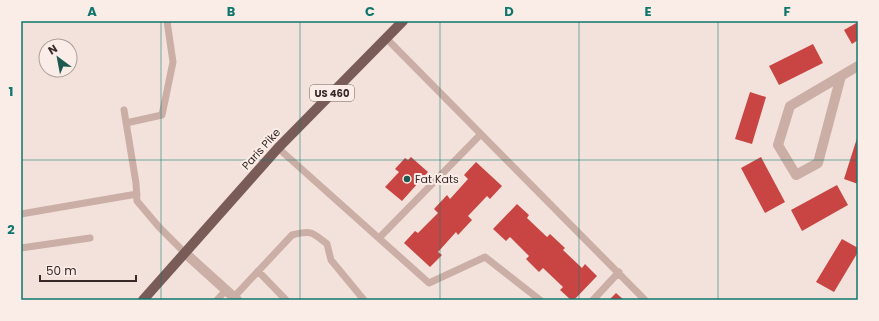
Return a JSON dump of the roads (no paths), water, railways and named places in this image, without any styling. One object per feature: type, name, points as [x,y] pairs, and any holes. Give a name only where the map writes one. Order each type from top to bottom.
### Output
[{"type":"main road","name":"Paris Pike","points":[[143,300],[278,148],[403,21]]},
{"type":"street","points":[[841,76],[818,162],[796,174],[778,145],[790,106],[841,76],[858,66]]},
{"type":"street","points":[[185,253],[232,295]]},
{"type":"lane","points":[[126,123],[162,115],[172,62],[167,21]]},
{"type":"lane","points":[[386,38],[645,300]]},
{"type":"lane","points":[[124,110],[137,201],[185,253]]},
{"type":"lane","points":[[379,238],[481,134]]},
{"type":"lane","points":[[278,148],[429,283],[485,257],[540,300]]},
{"type":"lane","points":[[21,214],[137,194]]},
{"type":"lane","points":[[217,300],[232,295],[258,271],[292,235],[302,232],[312,232],[327,244],[331,260],[364,300]]},
{"type":"lane","points":[[21,248],[90,238]]},
{"type":"lane","points":[[258,271],[286,300]]},
{"type":"lane","points":[[593,300],[619,272]]},
{"type":"place","name":"Fat Kats","points":[[407,179]]}]
